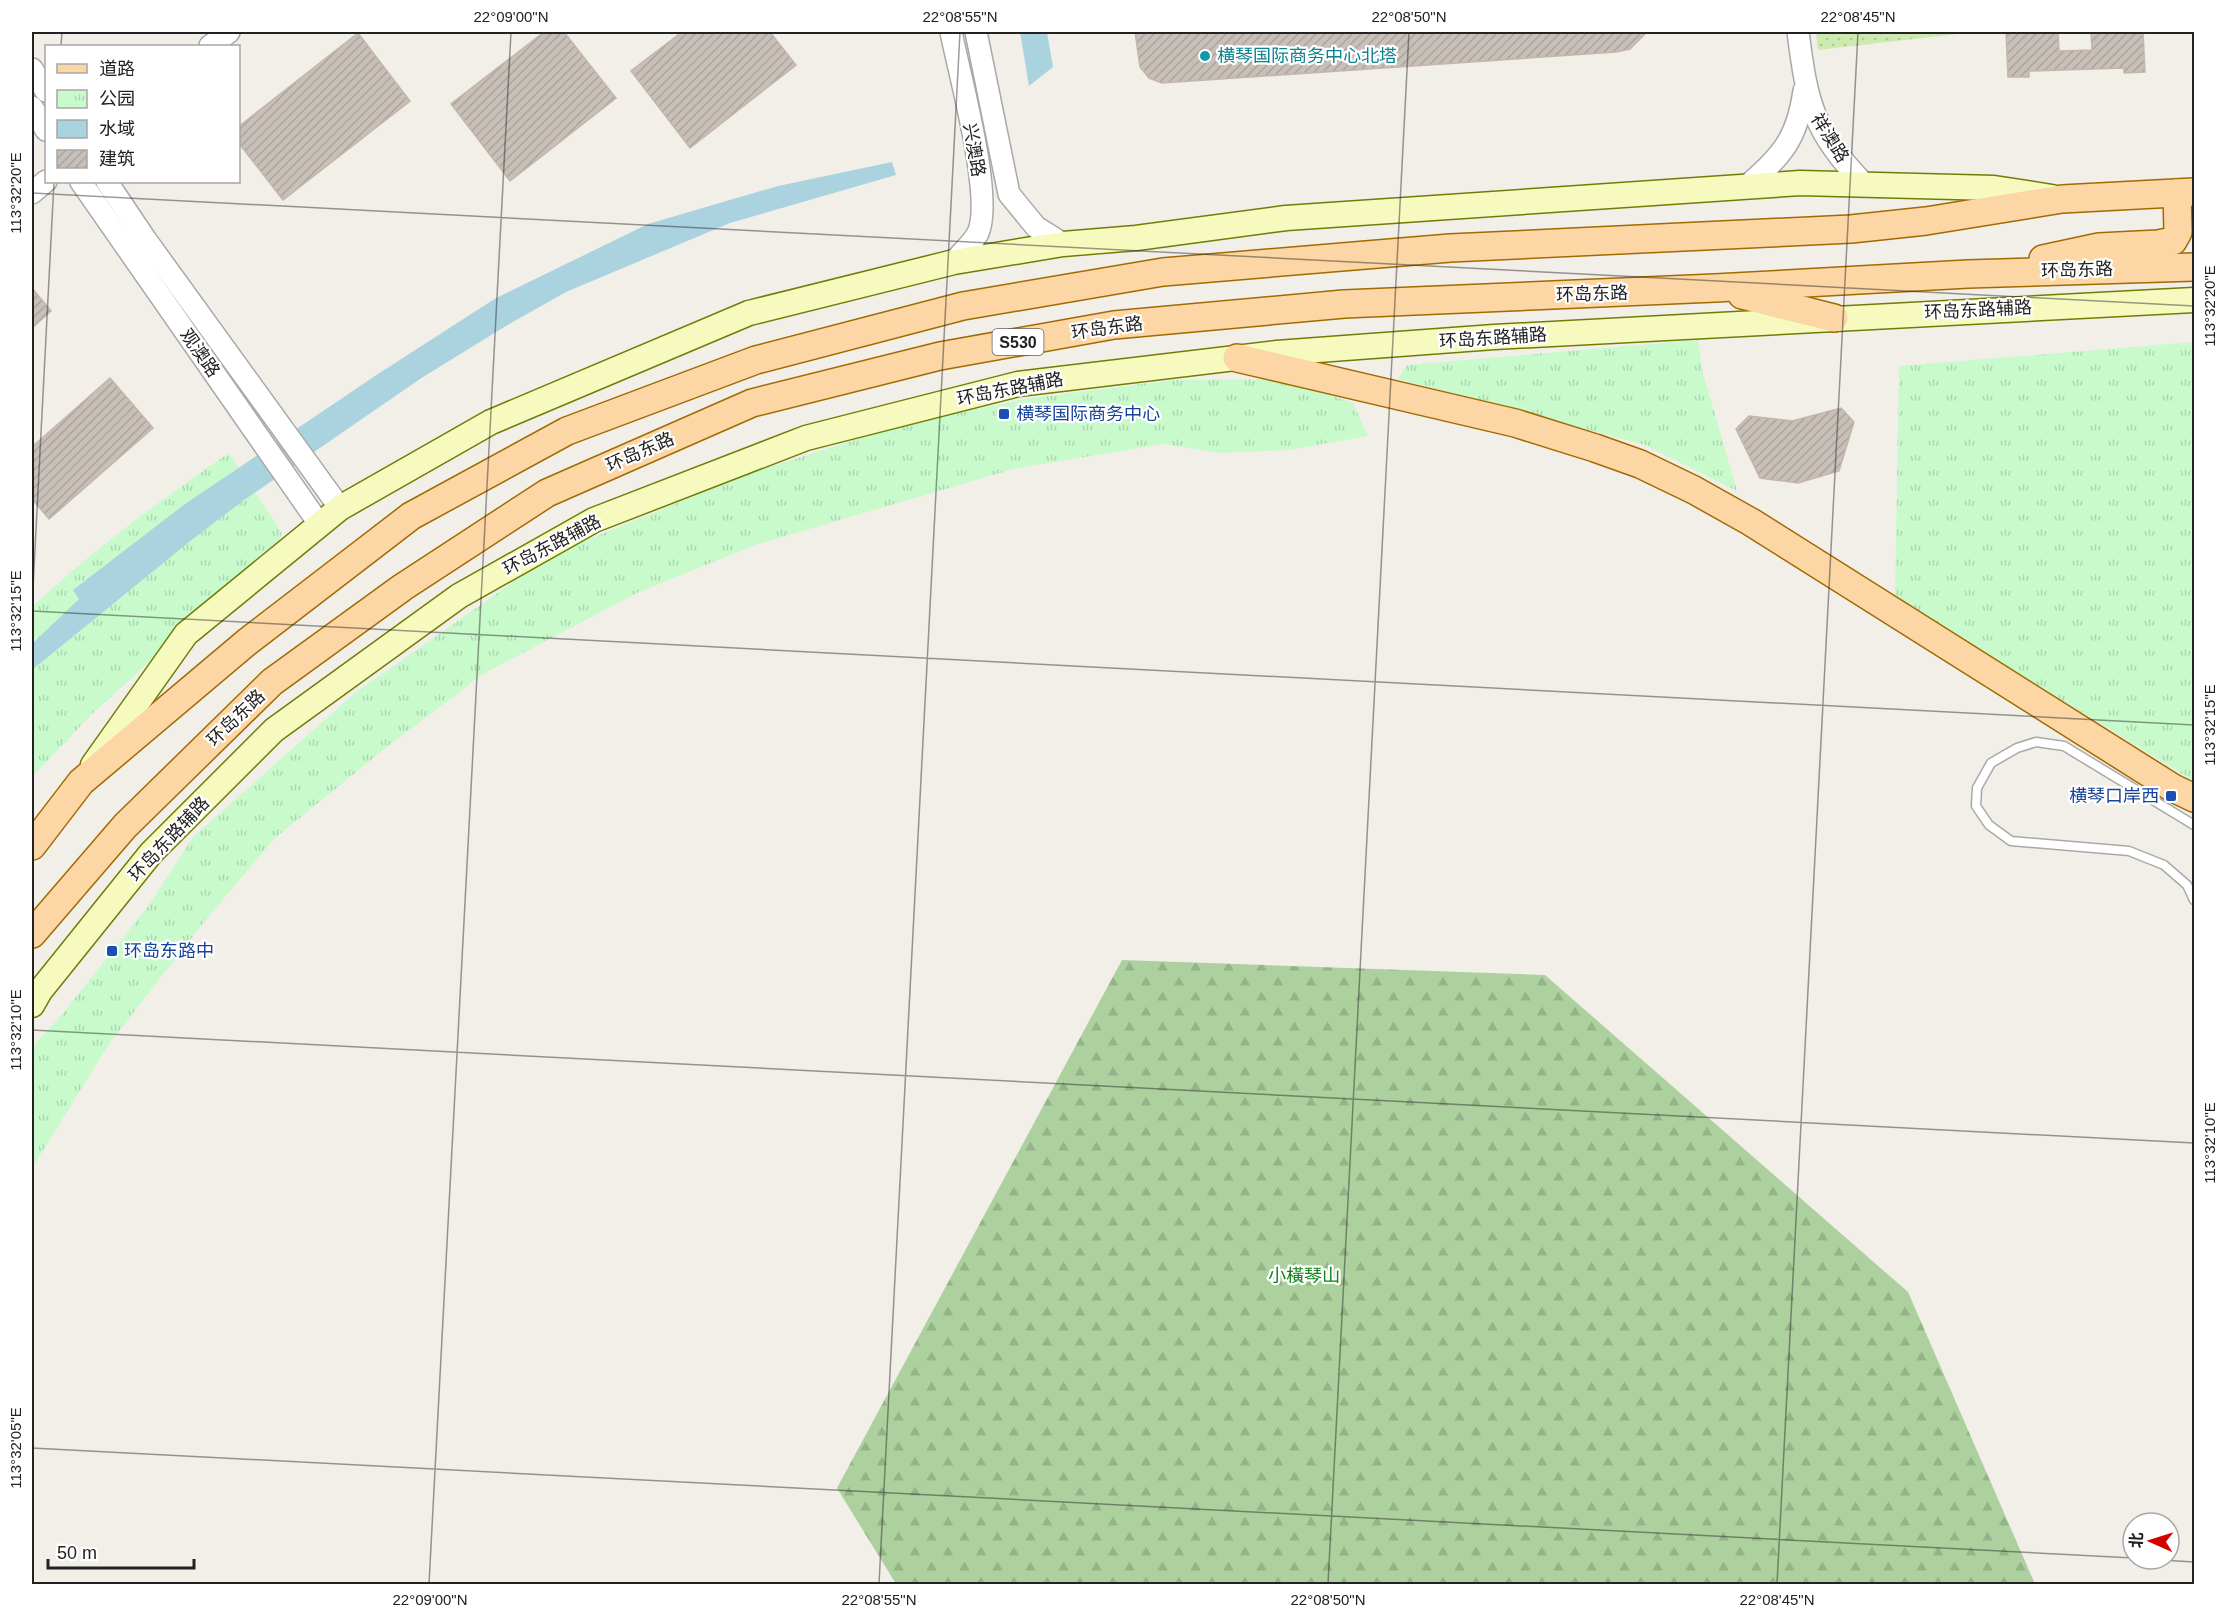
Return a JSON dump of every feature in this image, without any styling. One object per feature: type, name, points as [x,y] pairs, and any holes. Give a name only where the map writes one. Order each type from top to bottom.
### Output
[{"type":"main road","points":[[32,846],[81,782],[186,634],[340,508],[491,422],[749,313],[954,262],[1063,244],[1136,238],[1286,218],[1800,183],[1994,188],[2062,199]]},
{"type":"main road","points":[[81,782],[247,642],[411,516],[567,431],[756,360],[963,306],[1164,272],[1450,248],[1851,229],[2062,199],[2186,193],[2178,232],[2173,241],[2099,247],[1968,274]]},
{"type":"main road","name":"环岛东路","points":[[32,934],[125,826],[272,682],[403,587],[547,493],[752,403],[939,356],[1114,325],[1344,304],[1715,288],[1968,274],[2194,267]]},
{"type":"main road","points":[[1715,288],[1834,318]]},
{"type":"main road","name":"环岛东路辅路","points":[[32,1005],[40,991],[151,853],[274,730],[459,596],[594,520],[806,438],[1018,384],[1237,358],[1494,337],[2194,300]]},
{"type":"main road","points":[[1237,358],[1515,423],[1595,447],[1640,464],[1694,490],[1751,522],[2163,781],[2194,798]]},
{"type":"street","points":[[211,45],[229,32]]},
{"type":"street","name":"兴澳路","points":[[951,32],[975,148],[983,200],[978,233],[954,262]]},
{"type":"street","name":"兴澳路","points":[[976,32],[1009,194],[1036,226],[1063,244]]},
{"type":"street","name":"祥澳路","points":[[1798,32],[1805,84],[1812,110],[1821,129],[1841,159],[1865,185]]},
{"type":"street","points":[[32,69],[45,89]]},
{"type":"street","name":"祥澳路","points":[[1746,187],[1780,155],[1791,140],[1797,126],[1805,84]]},
{"type":"street","points":[[32,107],[45,128]]},
{"type":"street","points":[[32,193],[45,182]]},
{"type":"street","name":"观澳路","points":[[82,183],[320,525]]},
{"type":"street","name":"观澳路","points":[[108,183],[146,240],[340,508]]},
{"type":"lane","points":[[2194,825],[2064,746],[2036,742],[2017,748],[1991,763],[1977,788],[1976,806],[1989,825],[2011,841],[2129,852],[2164,865],[2187,885],[2194,900]]},
{"type":"green space","points":[[1816,32],[1975,32],[1818,50]]},
{"type":"green space","points":[[1698,340],[1703,373],[1737,491],[1645,445],[1398,379],[1407,365]]},
{"type":"green space","points":[[2194,342],[2194,781],[1895,598],[1899,366]]},
{"type":"green space","points":[[1283,379],[1353,403],[1368,436],[1289,450],[1221,453],[1163,444],[1017,468],[755,545],[637,593],[483,674],[383,750],[275,838],[204,922],[109,1044],[32,1168],[32,1047],[60,1017],[149,905],[193,837],[355,693],[553,554],[748,474],[902,425],[1025,399],[1173,380]]},
{"type":"green space","points":[[229,453],[282,533],[278,544],[89,717],[32,777],[32,607],[128,526]]},
{"type":"green space","name":"小橫琴山","points":[[1122,960],[1545,975],[1908,1292],[2035,1584],[896,1584],[837,1488]]},
{"type":"water","points":[[1020,32],[1047,32],[1053,67],[1029,86]]},
{"type":"water","points":[[892,162],[896,175],[730,223],[566,292],[511,323],[423,377],[244,500],[32,670],[32,644],[79,599],[73,590],[185,504],[378,374],[496,298],[648,224],[778,186]]},
{"type":"building","points":[[544,32],[564,32],[616,98],[510,181],[451,104]]},
{"type":"building","points":[[682,32],[770,32],[796,65],[690,148],[631,71]]},
{"type":"building","points":[[1135,32],[1647,32],[1630,49],[1616,52],[1162,83],[1149,78],[1140,67]]},
{"type":"building","points":[[2006,32],[2058,32],[2059,51],[2092,50],[2091,32],[2143,32],[2145,72],[2124,73],[2124,68],[2029,71],[2029,77],[2008,77]]},
{"type":"building","points":[[358,33],[410,101],[283,200],[240,145],[240,125]]},
{"type":"building","points":[[32,288],[51,311],[32,328]]},
{"type":"building","points":[[110,378],[153,428],[49,519],[32,499],[32,447]]},
{"type":"building","points":[[1841,408],[1854,422],[1839,471],[1798,483],[1760,478],[1736,429],[1749,416],[1792,421]]},
{"type":"place","name":"横琴国际商务中心北塔","points":[[1205,56]]},
{"type":"place","name":"横琴国际商务中心","points":[[1004,414]]},
{"type":"place","name":"横琴口岸西","points":[[2171,796]]},
{"type":"place","name":"环岛东路中","points":[[112,951]]}]
